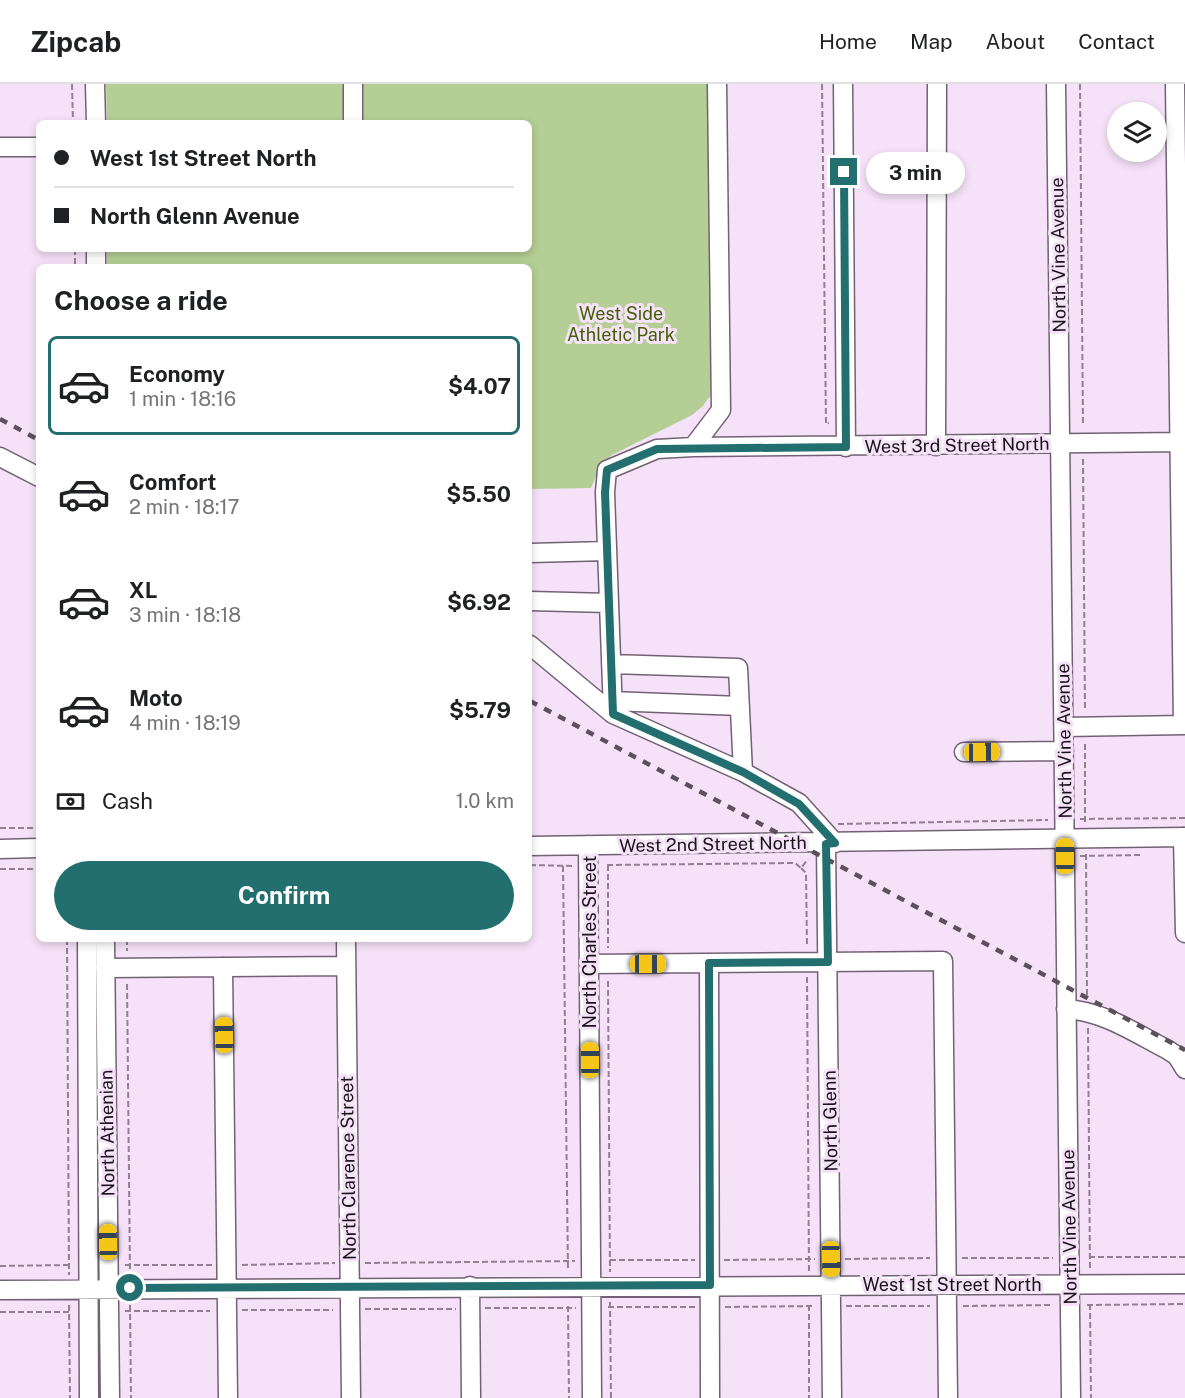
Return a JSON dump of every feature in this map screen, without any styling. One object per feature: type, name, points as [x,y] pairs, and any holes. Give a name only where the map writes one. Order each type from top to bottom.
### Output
[{"type":"street","points":[[95,84],[96,120]]},
{"type":"street","points":[[353,84],[353,120]]},
{"type":"street","points":[[693,447],[721,410],[717,84]]},
{"type":"street","points":[[843,84],[846,447]]},
{"type":"street","points":[[936,446],[937,84]]},
{"type":"street","name":"North Vine Avenue","points":[[1056,84],[1071,1398]]},
{"type":"street","points":[[1064,727],[1184,725],[1183,442],[1174,84]]},
{"type":"street","points":[[0,147],[36,147]]},
{"type":"street","name":"West 3rd Street North","points":[[607,551],[605,492],[607,470],[657,449],[1183,442]]},
{"type":"street","points":[[0,457],[36,475]]},
{"type":"street","points":[[532,553],[607,551],[612,707]]},
{"type":"street","points":[[532,601],[609,603]]},
{"type":"street","points":[[532,647],[612,707],[743,772],[799,804],[830,843]]},
{"type":"street","points":[[611,664],[738,668],[743,772]]},
{"type":"street","points":[[612,707],[740,706]]},
{"type":"street","points":[[964,752],[1064,751]]},
{"type":"street","points":[[1184,837],[1185,933]]},
{"type":"street","name":"West 2nd Street North","points":[[532,846],[1184,837]]},
{"type":"street","name":"North Glenn","points":[[830,843],[828,962],[832,1398]]},
{"type":"street","name":"North Charles Street","points":[[588,845],[592,1398]]},
{"type":"street","points":[[0,849],[36,848]]},
{"type":"street","name":"North Athenian","points":[[87,942],[89,1398]]},
{"type":"street","name":"North Athenian","points":[[105,942],[110,1398]]},
{"type":"street","name":"North Clarence Street","points":[[346,942],[351,1398]]},
{"type":"street","points":[[589,964],[943,961],[948,1398]]},
{"type":"street","points":[[709,963],[710,1398]]},
{"type":"street","points":[[105,968],[346,966]]},
{"type":"street","points":[[223,967],[228,1398]]},
{"type":"street","points":[[1066,1009],[1087,1011],[1168,1050],[1177,1056],[1185,1069]]},
{"type":"street","name":"West 1st Street North","points":[[0,1290],[591,1285],[1185,1284]]},
{"type":"street","points":[[470,1286],[471,1398]]},
{"type":"path","points":[[72,84],[73,120]]},
{"type":"path","points":[[1085,811],[1085,824]]},
{"type":"path","points":[[1079,819],[1185,818]]},
{"type":"path","points":[[817,824],[1054,820]]},
{"type":"path","points":[[0,828],[36,828]]},
{"type":"path","points":[[1086,848],[1090,1269]]},
{"type":"path","points":[[1074,856],[1140,855]]},
{"type":"path","points":[[801,868],[808,859]]},
{"type":"path","points":[[598,866],[795,863],[806,873],[808,1271]]},
{"type":"path","points":[[532,865],[573,866]]},
{"type":"path","points":[[608,865],[610,1272]]},
{"type":"path","points":[[563,866],[568,1272]]},
{"type":"path","points":[[0,869],[36,869]]},
{"type":"path","points":[[67,942],[69,1275]]},
{"type":"path","points":[[127,942],[130,1275]]},
{"type":"path","points":[[1083,1257],[1185,1257]]},
{"type":"path","points":[[357,1263],[578,1261]]},
{"type":"path","points":[[0,1266],[79,1265]]},
{"type":"path","points":[[1090,1295],[1091,1398]]},
{"type":"path","points":[[809,1296],[809,1398]]},
{"type":"path","points":[[568,1297],[569,1398]]},
{"type":"path","points":[[610,1297],[611,1398]]},
{"type":"path","points":[[69,1300],[70,1398]]},
{"type":"path","points":[[130,1302],[131,1398]]},
{"type":"path","points":[[1081,1305],[1185,1304]]},
{"type":"path","points":[[0,1312],[69,1312]]},
{"type":"green space","name":"West Side Athletic Park","points":[[106,84],[709,84],[713,380],[710,396],[692,415],[612,455],[600,466],[591,488],[532,489],[532,264],[107,264],[107,252],[532,252],[532,120],[107,120]]},
{"type":"railway","points":[[0,419],[36,438]]},
{"type":"railway","points":[[532,702],[1185,1050]]},
{"type":"route","points":[[130,1288],[710,1285],[709,963],[828,962],[826,844],[835,843],[799,804],[743,772],[677,740],[632,724],[613,714],[605,492],[607,470],[657,449],[846,447],[844,172]]}]
